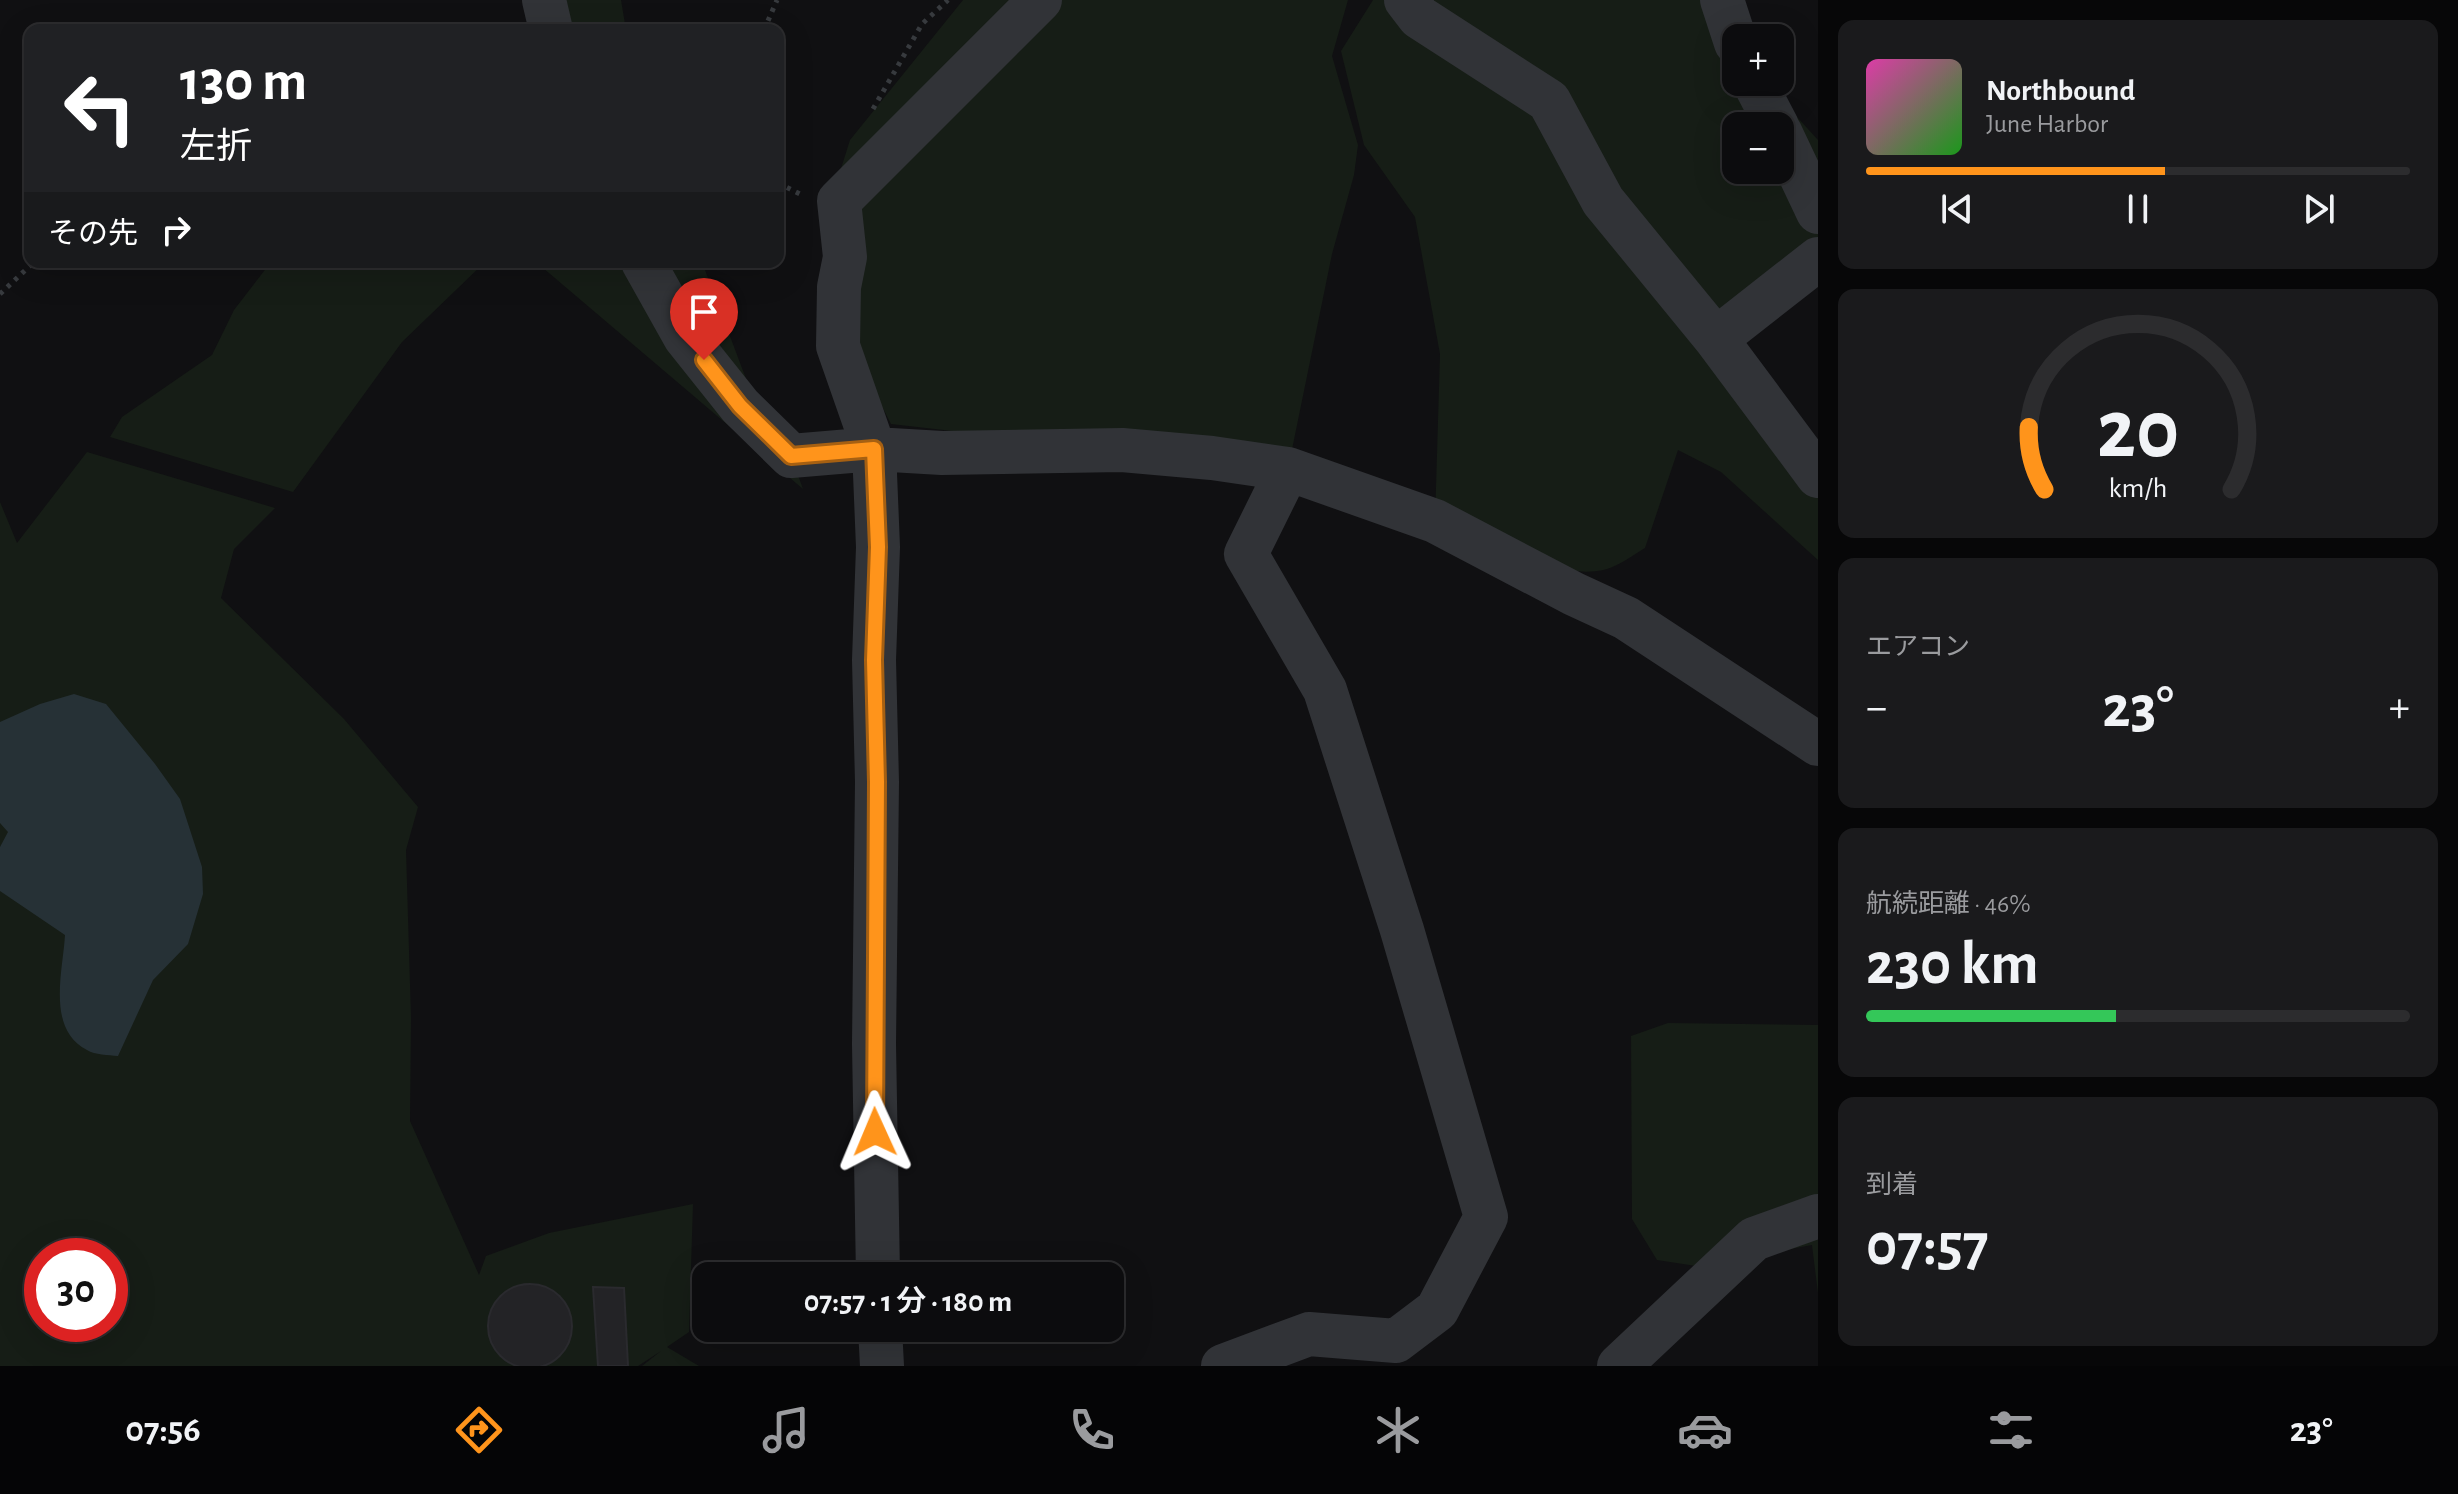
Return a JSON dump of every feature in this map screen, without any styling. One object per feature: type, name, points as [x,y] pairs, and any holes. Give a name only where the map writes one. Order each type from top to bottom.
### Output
[{"type":"street","points":[[544,0],[550,24]]},
{"type":"street","points":[[878,1262],[874,660],[878,547],[874,449],[838,346],[839,287],[845,257],[839,201],[1040,0]]},
{"type":"street","points":[[1406,0],[1419,17],[1549,101],[1603,201],[1716,339],[1818,476]]},
{"type":"street","points":[[1722,0],[1730,24]]},
{"type":"street","points":[[1794,161],[1818,212]]},
{"type":"street","points":[[1716,339],[1818,259]]},
{"type":"street","points":[[646,268],[685,337],[740,406],[791,456],[874,449],[942,453],[1122,450],[1288,469],[1435,521],[1626,618],[1818,744]]},
{"type":"street","points":[[1223,1366],[1309,1334],[1396,1341],[1437,1310],[1486,1217],[1402,930],[1325,690],[1246,554],[1288,469]]},
{"type":"street","points":[[1619,1366],[1754,1239],[1818,1216]]},
{"type":"street","points":[[1309,1334],[1344,1366]]},
{"type":"street","points":[[881,1342],[882,1366]]},
{"type":"path","points":[[767,24],[777,0]]},
{"type":"path","points":[[866,121],[922,24],[948,0]]},
{"type":"path","points":[[0,294],[28,268]]},
{"type":"shaded area","points":[[559,0],[621,0],[625,24],[568,24]]},
{"type":"shaded area","points":[[963,0],[1348,0],[1332,56],[1358,145],[1354,175],[1332,254],[1288,469],[891,424],[848,339],[832,197],[850,140]]},
{"type":"shaded area","points":[[1373,0],[1734,0],[1735,24],[1722,24],[1722,96],[1778,96],[1792,112],[1722,112],[1722,184],[1794,184],[1794,114],[1818,140],[1818,259],[1704,344],[1818,485],[1818,560],[1721,472],[1678,450],[1645,548],[1607,569],[1588,572],[1543,565],[1435,521],[1440,354],[1415,217],[1364,145],[1341,51]]},
{"type":"shaded area","points":[[266,268],[479,268],[402,342],[293,492],[110,437],[122,417],[212,355],[234,310]]},
{"type":"shaded area","points":[[543,268],[632,268],[791,456],[803,489]]},
{"type":"shaded area","points":[[664,268],[704,268],[748,384],[672,286]]},
{"type":"shaded area","points":[[87,452],[275,508],[234,549],[221,598],[344,719],[418,807],[406,850],[411,1018],[410,1121],[479,1275],[486,1256],[549,1233],[693,1204],[689,1332],[667,1347],[699,1366],[642,1366],[661,1351],[638,1366],[0,1366],[0,502],[17,543]]},
{"type":"shaded area","points":[[74,694],[106,704],[155,764],[180,799],[202,867],[203,894],[188,944],[153,980],[118,1056],[87,1050],[74,1041],[66,1028],[60,998],[65,935],[0,891],[0,847],[8,832],[0,823],[0,722],[40,704]]},
{"type":"shaded area","points":[[1668,1023],[1818,1025],[1818,1293],[1812,1245],[1696,1266],[1657,1260],[1632,1219],[1631,1036]]},
{"type":"building","points":[[530,1284],[546,1287],[565,1303],[572,1326],[569,1342],[553,1361],[530,1368],[514,1365],[495,1349],[488,1326],[491,1310],[507,1291]]},
{"type":"building","points":[[593,1287],[624,1288],[628,1366],[598,1366]]},
{"type":"route","points":[[704,360],[740,406],[791,456],[874,449],[878,547],[874,660],[877,782],[875,1132]]}]
